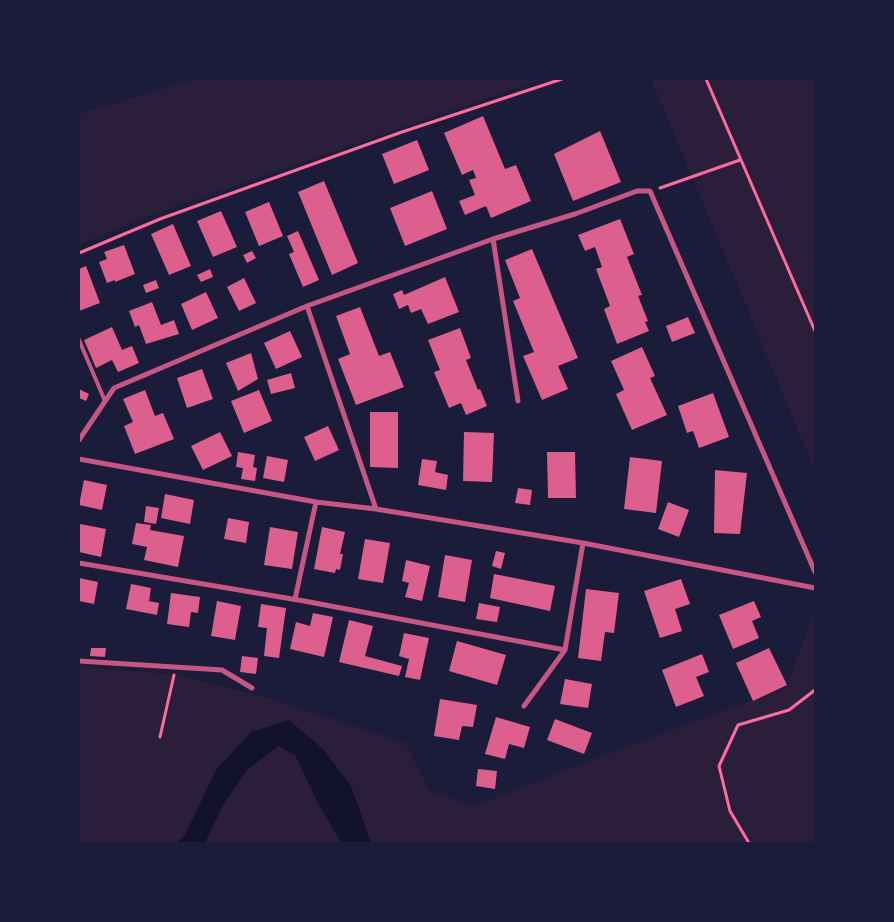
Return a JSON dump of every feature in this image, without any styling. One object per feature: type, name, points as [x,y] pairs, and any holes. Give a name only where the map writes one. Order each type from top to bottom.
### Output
[{"type":"street","points":[[79,440],[114,388],[307,306],[493,239],[575,214],[637,191],[650,191],[815,572]]},
{"type":"street","points":[[493,239],[518,401]]},
{"type":"street","points":[[307,306],[376,509]]},
{"type":"street","points":[[79,459],[316,502],[376,509],[583,543],[815,588]]},
{"type":"street","points":[[295,599],[316,502]]},
{"type":"street","points":[[524,706],[565,650],[583,543]]},
{"type":"street","points":[[79,563],[295,599],[565,650]]},
{"type":"street","points":[[79,661],[222,670],[252,688]]},
{"type":"lane","points":[[79,340],[105,401]]},
{"type":"path","points":[[79,253],[160,218],[402,132],[562,79]]},
{"type":"path","points":[[706,79],[815,331]]},
{"type":"path","points":[[650,191],[740,160]]},
{"type":"path","points":[[160,737],[175,667]]},
{"type":"path","points":[[749,843],[730,811],[719,766],[738,725],[789,710],[815,690]]},
{"type":"shaded area","points":[[196,79],[543,79],[148,216],[79,245],[79,114]]},
{"type":"shaded area","points":[[651,79],[815,79],[815,471]]},
{"type":"shaded area","points":[[815,610],[815,843],[79,843],[79,667],[173,674],[272,699],[405,743],[430,791],[474,806],[628,746],[786,688]]},
{"type":"shaded area","points":[[289,720],[323,749],[351,786],[371,843],[341,843],[318,803],[295,755],[278,746],[246,771],[222,807],[205,843],[176,843],[185,835],[216,770],[251,732]]},
{"type":"building","points":[[483,116],[505,169],[516,165],[531,201],[491,218],[486,206],[465,215],[459,201],[475,195],[469,180],[476,178],[473,170],[462,175],[444,133]]},
{"type":"building","points":[[600,131],[621,182],[573,201],[554,154]]},
{"type":"building","points":[[417,140],[429,170],[394,184],[382,154]]},
{"type":"building","points":[[324,181],[358,263],[332,275],[298,192]]},
{"type":"building","points":[[432,191],[447,229],[405,246],[390,208]]},
{"type":"building","points":[[269,202],[283,236],[259,246],[245,212]]},
{"type":"building","points":[[221,211],[237,247],[213,257],[197,221]]},
{"type":"building","points":[[620,219],[634,254],[627,257],[642,295],[638,296],[648,321],[645,322],[649,331],[617,344],[604,309],[610,306],[596,269],[602,267],[595,247],[585,251],[578,235]]},
{"type":"building","points":[[173,224],[191,266],[169,275],[151,234]]},
{"type":"building","points":[[298,231],[319,280],[303,287],[289,254],[294,252],[287,236]]},
{"type":"building","points":[[124,245],[135,274],[107,283],[99,262],[107,259],[104,252]]},
{"type":"building","points":[[532,249],[578,358],[558,366],[568,389],[542,400],[523,356],[534,352],[513,301],[520,298],[505,260]]},
{"type":"building","points":[[252,251],[256,258],[247,263],[243,255]]},
{"type":"building","points":[[86,266],[100,303],[79,311],[79,269]]},
{"type":"building","points":[[210,269],[213,277],[201,282],[197,275]]},
{"type":"building","points":[[445,277],[459,312],[428,324],[421,309],[411,313],[408,305],[399,309],[393,294],[402,290],[404,295]]},
{"type":"building","points":[[244,278],[256,303],[239,311],[227,287]]},
{"type":"building","points":[[156,280],[159,288],[146,293],[143,285]]},
{"type":"building","points":[[206,292],[218,318],[192,330],[181,304]]},
{"type":"building","points":[[152,302],[161,325],[174,320],[179,334],[146,344],[139,325],[135,327],[129,311]]},
{"type":"building","points":[[360,307],[379,356],[390,352],[404,387],[356,405],[338,359],[350,354],[336,316]]},
{"type":"building","points":[[688,317],[695,333],[672,342],[666,326]]},
{"type":"building","points":[[112,327],[122,350],[132,346],[139,363],[118,372],[112,360],[96,368],[84,340]]},
{"type":"building","points":[[460,328],[471,358],[466,360],[478,390],[480,389],[487,406],[466,415],[461,403],[449,408],[434,372],[440,370],[428,340]]},
{"type":"building","points":[[290,331],[302,357],[276,369],[264,343]]},
{"type":"building","points":[[642,347],[655,376],[650,378],[667,415],[632,430],[616,394],[624,390],[611,361]]},
{"type":"building","points":[[251,353],[258,379],[238,391],[226,363]]},
{"type":"building","points":[[202,369],[213,399],[187,408],[177,378]]},
{"type":"building","points":[[291,373],[295,388],[271,394],[267,380]]},
{"type":"building","points":[[79,389],[89,394],[86,401],[79,398]]},
{"type":"building","points":[[145,390],[155,416],[163,413],[174,439],[135,454],[124,426],[133,422],[123,399]]},
{"type":"building","points":[[259,390],[272,421],[244,433],[231,401]]},
{"type":"building","points":[[713,393],[729,437],[699,448],[693,431],[687,433],[678,406]]},
{"type":"building","points":[[370,412],[398,412],[398,468],[370,467]]},
{"type":"building","points":[[328,426],[339,450],[315,461],[304,437]]},
{"type":"building","points":[[220,432],[232,456],[203,470],[191,446]]},
{"type":"building","points":[[464,432],[494,433],[492,482],[463,481]]},
{"type":"building","points":[[238,452],[255,455],[253,467],[257,468],[255,481],[241,479],[243,468],[236,467]]},
{"type":"building","points":[[547,452],[575,452],[576,498],[548,498]]},
{"type":"building","points":[[267,456],[288,460],[284,482],[263,478]]},
{"type":"building","points":[[630,457],[662,461],[656,513],[624,509]]},
{"type":"building","points":[[422,459],[437,461],[435,472],[448,475],[446,490],[418,485]]},
{"type":"building","points":[[715,470],[747,473],[740,534],[714,533]]},
{"type":"building","points":[[84,480],[107,485],[102,510],[79,505]]},
{"type":"building","points":[[518,488],[532,490],[530,505],[515,503]]},
{"type":"building","points":[[165,494],[194,500],[190,524],[161,518]]},
{"type":"building","points":[[668,502],[689,510],[679,537],[658,529]]},
{"type":"building","points":[[146,506],[159,508],[156,524],[144,522]]},
{"type":"building","points":[[228,518],[249,522],[246,543],[224,539]]},
{"type":"building","points":[[136,523],[151,525],[150,530],[184,536],[178,567],[144,560],[147,547],[132,544]]},
{"type":"building","points":[[80,524],[106,529],[101,557],[79,552]]},
{"type":"building","points":[[270,527],[298,532],[292,569],[264,565]]},
{"type":"building","points":[[322,527],[345,532],[340,554],[343,554],[340,570],[336,569],[335,573],[314,569]]},
{"type":"building","points":[[365,539],[390,543],[383,583],[358,579]]},
{"type":"building","points":[[496,551],[505,553],[501,569],[492,566]]},
{"type":"building","points":[[445,555],[472,560],[465,602],[438,597]]},
{"type":"building","points":[[406,560],[430,566],[422,601],[405,597],[409,583],[402,581]]},
{"type":"building","points":[[494,574],[555,586],[550,611],[490,598]]},
{"type":"building","points":[[79,578],[98,582],[94,604],[79,601]]},
{"type":"building","points":[[681,579],[690,604],[675,609],[682,631],[660,638],[644,591]]},
{"type":"building","points":[[131,584],[151,588],[149,601],[159,603],[157,615],[126,609]]},
{"type":"building","points":[[586,589],[619,593],[614,633],[605,632],[601,661],[578,658]]},
{"type":"building","points":[[171,593],[200,597],[198,613],[191,612],[189,627],[167,624]]},
{"type":"building","points":[[217,601],[241,606],[235,640],[211,636]]},
{"type":"building","points":[[754,601],[761,617],[752,621],[759,638],[733,649],[719,615]]},
{"type":"building","points":[[479,603],[500,607],[497,622],[476,619]]},
{"type":"building","points":[[261,604],[286,608],[279,658],[264,656],[267,628],[258,627]]},
{"type":"building","points":[[313,613],[333,617],[324,657],[290,649],[296,622],[310,626]]},
{"type":"building","points":[[349,620],[373,626],[365,656],[402,666],[399,676],[339,662]]},
{"type":"building","points":[[404,633],[429,638],[420,680],[405,677],[409,659],[399,656]]},
{"type":"building","points":[[457,641],[506,655],[497,685],[449,671]]},
{"type":"building","points":[[91,648],[106,648],[105,657],[90,656]]},
{"type":"building","points":[[769,648],[787,685],[753,701],[736,663]]},
{"type":"building","points":[[702,654],[709,672],[696,677],[704,696],[676,707],[662,670]]},
{"type":"building","points":[[242,656],[258,658],[256,674],[240,672]]},
{"type":"building","points":[[565,679],[592,684],[588,708],[560,704]]},
{"type":"building","points":[[440,699],[477,705],[473,727],[462,726],[459,740],[434,736]]},
{"type":"building","points":[[496,717],[530,727],[524,748],[509,744],[505,759],[485,754]]},
{"type":"building","points":[[555,719],[592,733],[584,754],[547,740]]},
{"type":"building","points":[[478,769],[497,771],[495,789],[476,786]]}]
